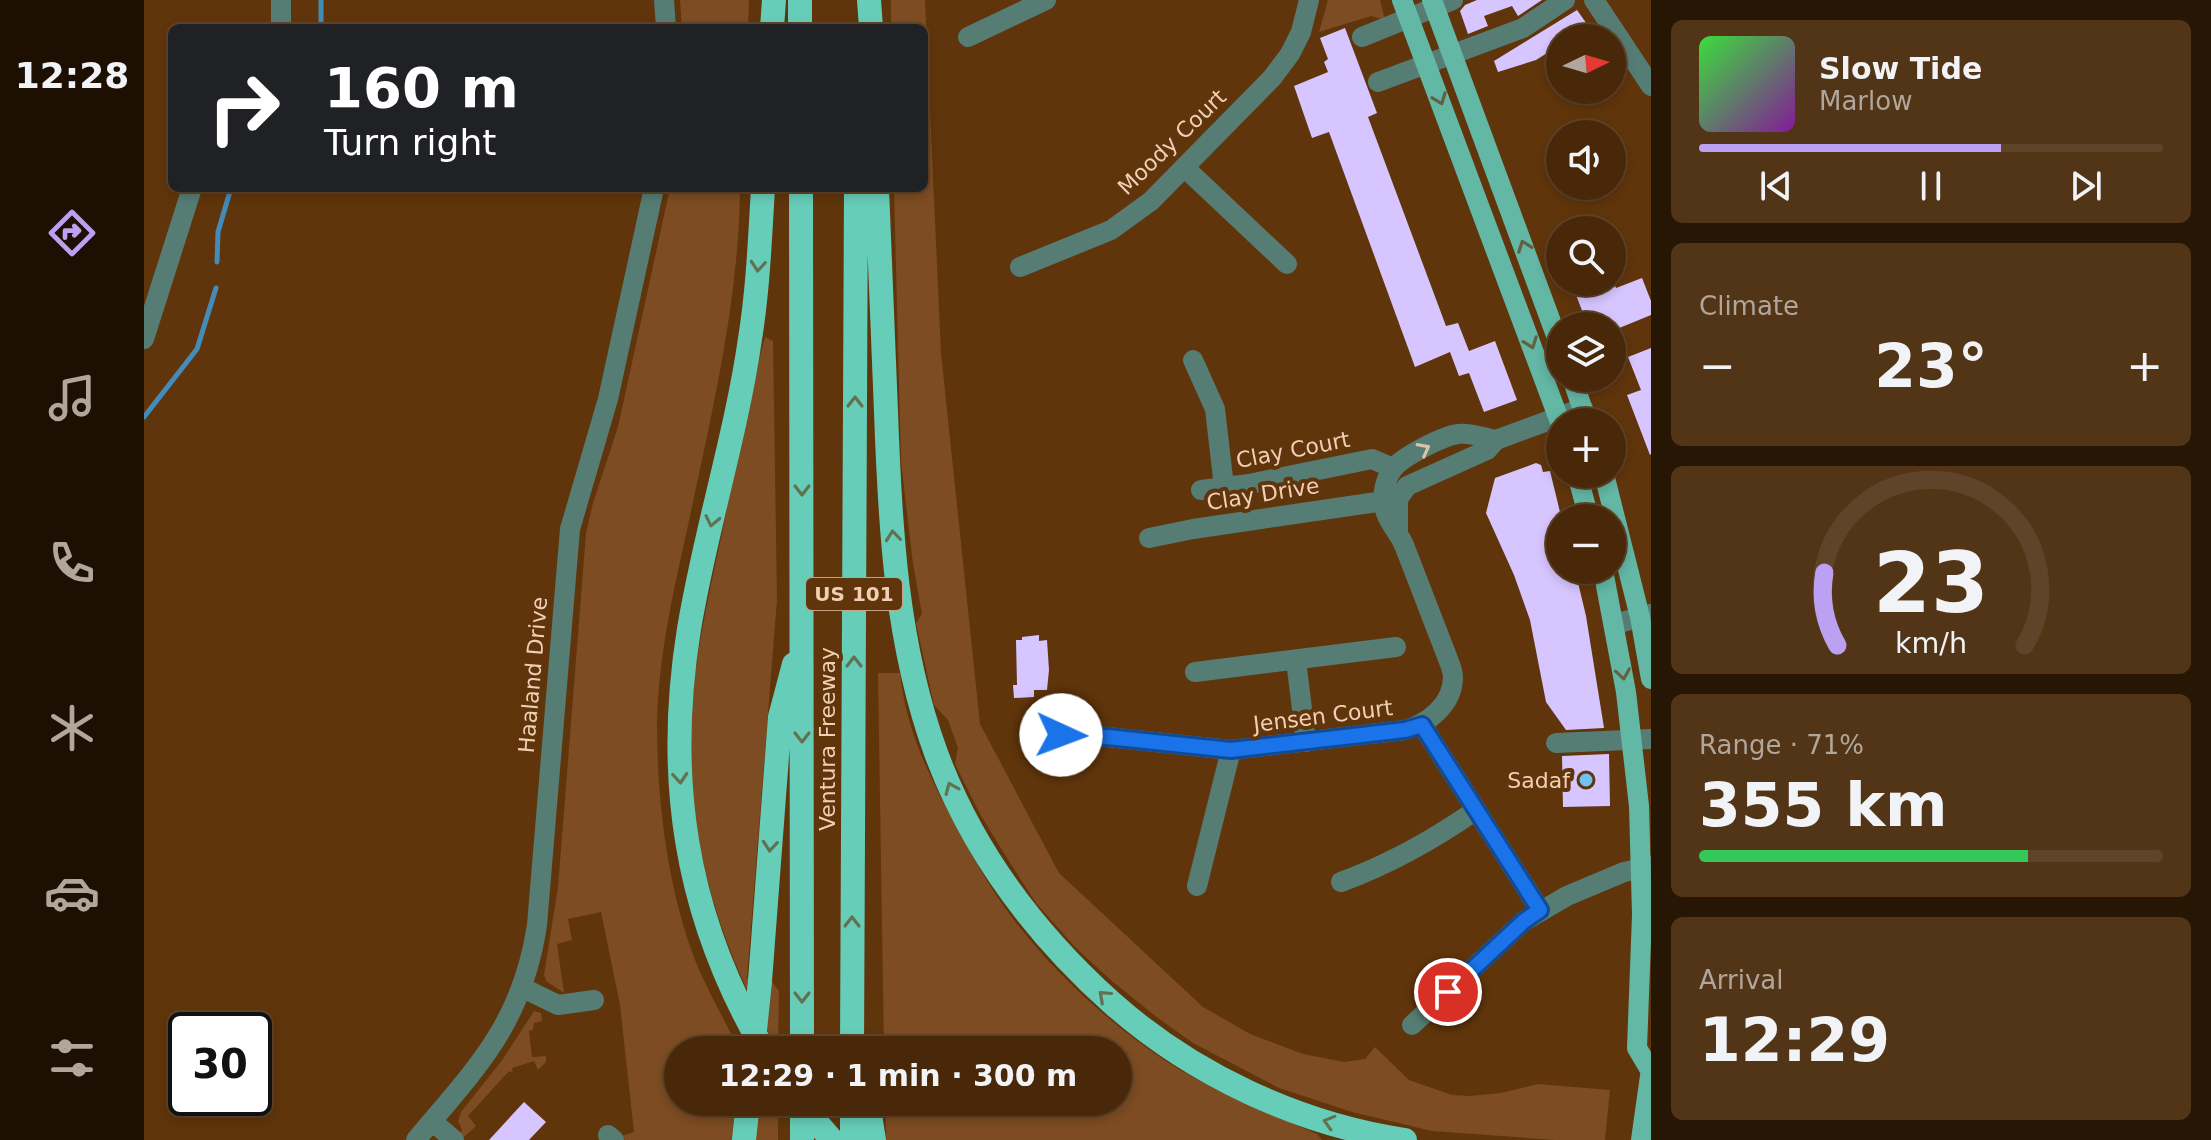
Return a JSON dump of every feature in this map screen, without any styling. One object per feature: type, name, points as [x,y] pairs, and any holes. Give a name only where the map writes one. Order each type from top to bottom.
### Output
[{"type":"highway","points":[[772,24],[774,0]]},
{"type":"highway","points":[[800,0],[800,24]]},
{"type":"highway","points":[[857,0],[857,24]]},
{"type":"highway","points":[[869,0],[871,24]]},
{"type":"highway","points":[[756,1036],[739,1006],[709,933],[696,890],[683,819],[679,759],[680,696],[689,628],[750,341],[763,192]]},
{"type":"highway","name":"Ventura Freeway","points":[[801,192],[802,1036]]},
{"type":"highway","name":"Ventura Freeway","points":[[852,1036],[856,192]]},
{"type":"highway","points":[[877,192],[889,497],[901,622],[936,753],[962,813],[992,866],[1027,914],[1078,973],[1133,1021],[1176,1051],[1253,1094],[1316,1118],[1377,1136],[1405,1140]]},
{"type":"highway","points":[[754,1036],[780,717],[802,631]]},
{"type":"highway","points":[[852,1000],[858,1036]]},
{"type":"highway","points":[[744,1140],[747,1116]]},
{"type":"highway","points":[[801,1116],[802,1140]]},
{"type":"highway","points":[[812,1116],[832,1140]]},
{"type":"highway","points":[[870,1116],[874,1140]]},
{"type":"main road","points":[[1440,3],[1453,54],[1548,312]]},
{"type":"main road","points":[[1406,10],[1555,408]]},
{"type":"main road","points":[[1608,488],[1645,616],[1651,679]]},
{"type":"main road","points":[[1606,584],[1642,740],[1647,867],[1637,1048],[1651,1070],[1641,1140]]},
{"type":"street","points":[[281,0],[281,24]]},
{"type":"street","points":[[664,0],[666,24]]},
{"type":"street","points":[[968,37],[1046,0]]},
{"type":"street","name":"Moody Court","points":[[1020,267],[1111,230],[1151,201],[1272,78],[1290,54],[1301,32],[1309,0]]},
{"type":"street","points":[[1378,82],[1523,28],[1565,0]]},
{"type":"street","points":[[1594,0],[1651,86]]},
{"type":"street","points":[[1362,37],[1406,10],[1440,3]]},
{"type":"street","points":[[1184,167],[1287,264]]},
{"type":"street","points":[[144,339],[191,192]]},
{"type":"street","name":"Haaland Drive","points":[[416,1140],[500,1034],[523,988],[533,954],[570,529],[608,399],[653,192]]},
{"type":"street","points":[[1193,360],[1215,409],[1224,487]]},
{"type":"street","points":[[1398,531],[1390,524],[1384,501],[1385,485],[1393,468],[1409,456],[1461,433],[1496,440],[1546,424]]},
{"type":"street","points":[[1398,531],[1398,499],[1407,486],[1487,450],[1496,440]]},
{"type":"street","name":"Clay Court","points":[[1201,490],[1372,459],[1393,468]]},
{"type":"street","name":"Clay Drive","points":[[1149,538],[1384,501]]},
{"type":"street","name":"Jensen Court","points":[[1061,735],[1231,750],[1405,730],[1422,725],[1437,713],[1449,695],[1453,677],[1398,531]]},
{"type":"street","points":[[1615,624],[1645,616]]},
{"type":"street","points":[[1195,672],[1396,647]]},
{"type":"street","points":[[1296,660],[1306,742]]},
{"type":"street","points":[[1422,725],[1540,910]]},
{"type":"street","points":[[1556,743],[1642,740]]},
{"type":"street","points":[[1197,886],[1231,750]]},
{"type":"street","points":[[1341,882],[1397,859],[1476,810]]},
{"type":"street","points":[[1412,1025],[1524,921],[1540,910],[1624,872],[1647,867]]},
{"type":"street","points":[[523,988],[558,1005],[594,1000]]},
{"type":"street","points":[[432,1121],[454,1140]]},
{"type":"shaded area","points":[[680,0],[749,0],[748,24],[682,24]]},
{"type":"shaded area","points":[[891,0],[925,0],[926,24],[891,24]]},
{"type":"shaded area","points":[[1328,0],[1380,0],[1385,20],[1371,16],[1319,32]]},
{"type":"shaded area","points":[[928,66],[941,353],[980,724],[1059,873],[1203,1007],[1250,1034],[1303,1054],[1344,1062],[1365,1059],[1375,1047],[1409,1080],[1452,1095],[1501,1093],[1538,1084],[1610,1090],[1605,1140],[1556,1140],[1432,1131],[1352,1112],[1279,1088],[1193,1043],[1113,982],[1075,947],[1036,903],[980,814],[955,764],[958,748],[948,720],[934,705],[916,623],[922,614],[901,462],[894,192],[928,192]]},
{"type":"shaded area","points":[[669,192],[740,192],[730,312],[716,394],[668,620],[660,673],[657,725],[662,820],[673,884],[690,946],[732,1036],[664,1036],[664,1116],[736,1116],[733,1140],[625,1140],[622,1136],[634,1132],[620,1005],[601,912],[568,919],[572,940],[557,944],[564,993],[546,981],[544,975],[558,887],[586,533],[618,427]]},
{"type":"shaded area","points":[[765,337],[773,341],[777,600],[747,978],[765,995],[767,976],[779,991],[778,1036],[771,1036],[757,1010],[722,927],[699,841],[690,752],[700,641]]},
{"type":"shaded area","points":[[878,673],[900,673],[908,715],[921,755],[989,884],[1047,960],[1093,1005],[1131,1036],[884,1036]]},
{"type":"shaded area","points":[[534,1011],[541,1013],[542,1021],[534,1023],[533,1030],[529,1031],[532,1057],[546,1056],[546,1062],[538,1070],[534,1061],[512,1068],[513,1073],[509,1071],[468,1116],[476,1126],[464,1137],[458,1121],[461,1112],[503,1059]]},
{"type":"shaded area","points":[[1132,1037],[1187,1073],[1317,1134],[1322,1140],[886,1140],[885,1116],[1132,1116]]},
{"type":"shaded area","points":[[755,1116],[778,1116],[778,1140],[752,1140]]},
{"type":"building","points":[[1477,0],[1542,0],[1518,16],[1512,6],[1484,16],[1488,26],[1468,34],[1460,11]]},
{"type":"building","points":[[1577,10],[1587,24],[1554,24]]},
{"type":"building","points":[[1345,28],[1377,113],[1368,117],[1446,326],[1458,323],[1469,351],[1495,341],[1517,400],[1484,412],[1469,373],[1459,376],[1450,352],[1415,367],[1329,132],[1312,138],[1294,86],[1328,72],[1324,62],[1328,59],[1320,38]]},
{"type":"building","points":[[1546,29],[1546,54],[1536,60],[1498,72],[1494,61]]},
{"type":"building","points":[[1642,278],[1651,301],[1651,315],[1626,325],[1626,312],[1583,312],[1576,296],[1626,296],[1626,284]]},
{"type":"building","points":[[1651,348],[1650,455],[1627,395],[1641,390],[1628,357]]},
{"type":"building","points":[[1536,463],[1546,472],[1546,488],[1554,488],[1558,504],[1546,504],[1546,584],[1578,584],[1604,728],[1566,730],[1546,702],[1530,620],[1486,513],[1495,478]]},
{"type":"building","points":[[1039,635],[1039,641],[1047,640],[1047,690],[1034,690],[1034,697],[1014,698],[1013,685],[1017,685],[1016,640]]},
{"type":"building","name":"Sadaf","points":[[1609,754],[1610,806],[1563,807],[1562,756]]},
{"type":"building","points":[[524,1102],[546,1122],[529,1140],[489,1140]]},
{"type":"waterway","points":[[321,0],[321,24]]},
{"type":"waterway","points":[[217,262],[218,232],[230,192]]},
{"type":"waterway","points":[[144,417],[197,349],[216,288]]},
{"type":"place","name":"Sadaf","points":[[1586,780]]},
{"type":"route","points":[[1061,735],[1231,750],[1405,730],[1422,725],[1540,910],[1524,921],[1448,992]]}]
